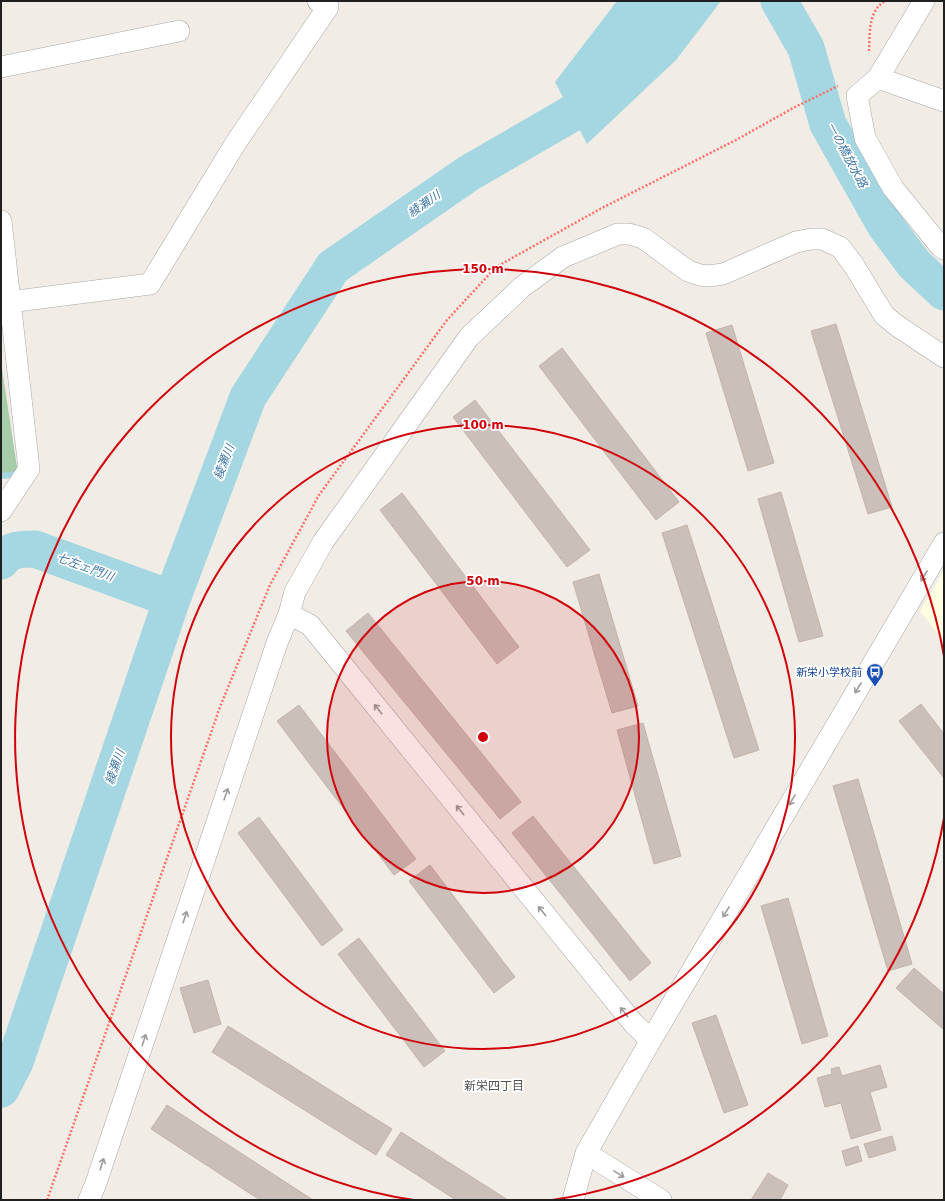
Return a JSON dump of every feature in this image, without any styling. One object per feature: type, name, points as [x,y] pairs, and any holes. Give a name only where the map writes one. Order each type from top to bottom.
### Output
[{"type":"street","points":[[5,303],[150,284],[235,144],[328,7],[318,1]]},
{"type":"street","points":[[924,1],[878,78],[857,96],[865,138],[893,188],[944,249]]},
{"type":"street","points":[[1,66],[179,31]]},
{"type":"street","points":[[878,78],[944,102]]},
{"type":"street","points":[[1,221],[5,303],[30,469],[1,511]]},
{"type":"street","points":[[89,1200],[272,658],[289,614],[295,592],[323,542],[469,337],[522,287],[563,257],[618,234],[629,234],[643,238],[688,271],[709,276],[723,274],[796,242],[811,239],[822,239],[840,247],[853,264],[884,315],[896,325],[944,357]]},
{"type":"street","points":[[573,1200],[586,1153],[944,543]]},
{"type":"street","points":[[289,614],[310,625],[634,1024],[651,1040]]},
{"type":"street","points":[[586,1153],[662,1200]]},
{"type":"path","points":[[869,55],[870,25],[878,5],[885,1]]},
{"type":"path","points":[[47,1200],[220,707],[270,585],[319,495],[447,320],[496,267],[600,209],[736,140],[844,82]]},
{"type":"shaded area","points":[[944,571],[944,642],[920,611]]},
{"type":"green space","points":[[1,362],[18,474],[1,477]]},
{"type":"water","points":[[617,1],[721,1],[676,60],[587,144],[555,82]]},
{"type":"building","points":[[836,324],[892,507],[868,514],[811,331]]},
{"type":"building","points":[[732,325],[774,463],[748,471],[706,333]]},
{"type":"building","points":[[562,348],[679,502],[656,520],[539,366]]},
{"type":"building","points":[[475,400],[590,550],[567,567],[453,417]]},
{"type":"building","points":[[781,492],[823,636],[799,642],[758,499]]},
{"type":"building","points":[[402,493],[519,647],[497,664],[380,510]]},
{"type":"building","points":[[687,525],[759,750],[734,758],[662,533]]},
{"type":"building","points":[[599,574],[638,706],[612,713],[573,582]]},
{"type":"building","points":[[368,613],[521,802],[500,819],[346,631]]},
{"type":"building","points":[[921,704],[944,734],[944,778],[899,721]]},
{"type":"building","points":[[299,705],[416,859],[394,875],[277,721]]},
{"type":"building","points":[[643,723],[681,856],[654,864],[617,730]]},
{"type":"building","points":[[858,779],[912,964],[888,971],[833,786]]},
{"type":"building","points":[[533,816],[651,963],[630,981],[512,833]]},
{"type":"building","points":[[259,817],[343,930],[322,946],[238,833]]},
{"type":"building","points":[[430,865],[515,977],[494,993],[409,881]]},
{"type":"building","points":[[788,898],[828,1036],[802,1044],[761,906]]},
{"type":"building","points":[[359,938],[445,1051],[424,1067],[338,954]]},
{"type":"building","points":[[914,968],[944,994],[944,1030],[896,988]]},
{"type":"building","points":[[208,980],[221,1024],[194,1033],[180,988]]},
{"type":"building","points":[[716,1015],[748,1105],[724,1113],[692,1023]]},
{"type":"building","points":[[228,1026],[392,1129],[376,1155],[212,1052]]},
{"type":"building","points":[[880,1065],[887,1087],[870,1092],[881,1130],[851,1139],[841,1103],[825,1107],[817,1078],[832,1074],[831,1069],[839,1067],[842,1076]]},
{"type":"building","points":[[167,1105],[313,1200],[260,1200],[151,1129]]},
{"type":"building","points":[[401,1132],[508,1200],[456,1200],[386,1155]]},
{"type":"building","points":[[892,1136],[896,1150],[869,1158],[864,1144]]},
{"type":"building","points":[[858,1146],[862,1161],[846,1166],[842,1151]]},
{"type":"building","points":[[768,1173],[788,1185],[780,1200],[751,1200]]},
{"type":"waterway","name":"一の橋放水路","points":[[779,1],[806,48],[828,124],[885,225],[914,264],[944,292]]},
{"type":"waterway","name":"綾瀬川","points":[[1,1089],[15,1062],[172,599],[248,397],[333,267],[469,173],[583,107],[609,79]]},
{"type":"waterway","points":[[1,476],[19,474]]},
{"type":"waterway","name":"七左ェ門川","points":[[1,561],[8,554],[16,550],[35,549],[172,599]]},
{"type":"place","name":"新栄小学校前","points":[[875,687]]},
{"type":"district","name":"新栄四丁目","points":[[494,1086]]}]
